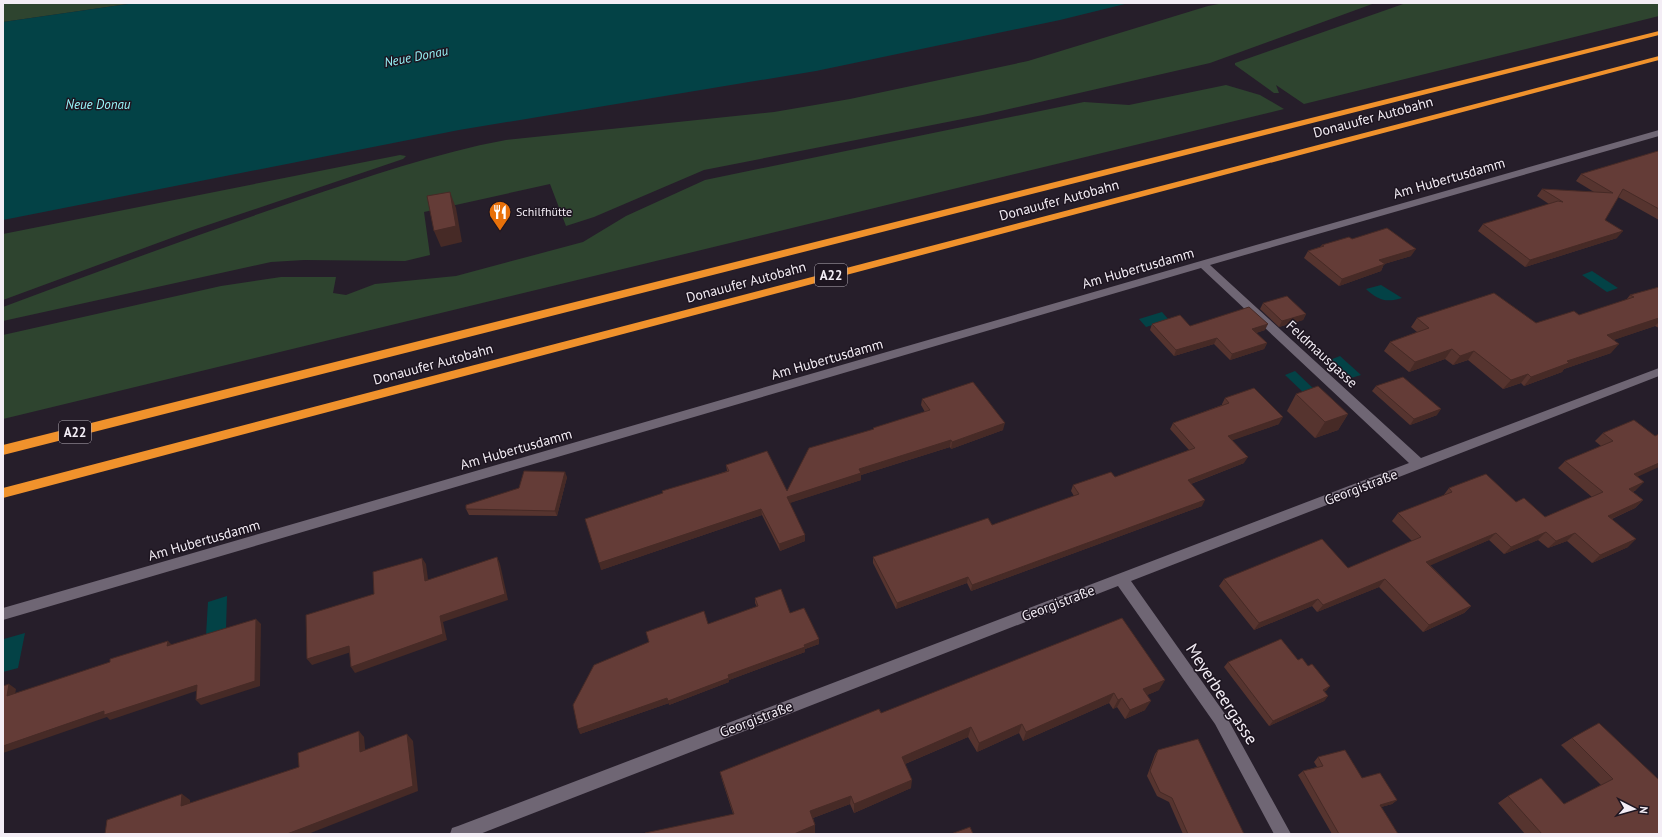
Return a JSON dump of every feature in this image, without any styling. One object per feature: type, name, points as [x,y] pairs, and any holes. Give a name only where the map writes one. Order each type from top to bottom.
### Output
[{"type":"highway","name":"Donauufer Autobahn","points":[[3,450],[1659,33]]},
{"type":"highway","name":"Donauufer Autobahn","points":[[3,493],[1659,58]]},
{"type":"street","name":"Am Hubertusdamm","points":[[3,614],[1659,133]]},
{"type":"street","name":"Feldmausgasse","points":[[1204,265],[1420,465]]},
{"type":"street","name":"Georgistraße","points":[[458,834],[1659,372]]},
{"type":"street","name":"Meyerbeergasse","points":[[1121,579],[1220,719],[1283,834]]},
{"type":"shaded area","points":[[3,3],[135,3],[3,22]]},
{"type":"shaded area","points":[[1224,3],[1375,3],[1210,63],[983,115],[704,170],[594,217],[566,226],[550,184],[424,212],[430,255],[405,261],[304,260],[271,262],[3,321],[3,307],[151,252],[299,200],[402,166],[453,152],[506,140],[774,112],[850,99],[1028,61],[1208,6]]},
{"type":"shaded area","points":[[1406,3],[1659,3],[1659,16],[1304,104],[1276,85],[1279,93],[1274,93],[1235,65],[1235,63]]},
{"type":"shaded area","points":[[1226,85],[1260,95],[1284,109],[3,419],[3,335],[221,286],[281,277],[336,277],[333,293],[346,295],[375,284],[456,276],[583,242],[626,216],[705,180],[1084,102],[1129,105]]},
{"type":"shaded area","points":[[400,155],[406,156],[403,159],[193,230],[3,300],[3,234]]},
{"type":"water","name":"Neue Donau","points":[[135,3],[1129,3],[1060,20],[816,71],[459,130],[3,220],[3,22]]},
{"type":"water","points":[[1592,271],[1618,288],[1607,292],[1582,275]]},
{"type":"water","points":[[1381,285],[1402,298],[1396,300],[1382,300],[1374,296],[1366,289]]},
{"type":"water","points":[[1162,312],[1169,320],[1146,327],[1139,319]]},
{"type":"water","points":[[1340,356],[1361,375],[1351,378],[1330,360]]},
{"type":"water","points":[[1295,371],[1316,391],[1305,394],[1285,375]]},
{"type":"water","points":[[227,596],[226,629],[206,635],[208,602]]},
{"type":"water","points":[[25,633],[18,668],[3,672],[4,639]]},
{"type":"building","points":[[1659,151],[1659,209],[1623,189],[1605,220],[1623,231],[1530,260],[1483,224],[1558,201],[1563,202],[1542,189],[1613,193],[1581,174]]},
{"type":"building","points":[[450,192],[456,226],[434,231],[427,196]]},
{"type":"building","points":[[1387,228],[1416,249],[1379,260],[1385,264],[1342,279],[1308,251],[1349,237],[1352,239]]},
{"type":"building","points":[[1659,287],[1659,318],[1607,335],[1619,344],[1567,361],[1569,363],[1531,377],[1528,374],[1511,380],[1474,351],[1460,356],[1452,349],[1415,362],[1390,342],[1429,328],[1417,318],[1494,293],[1536,323],[1574,311],[1579,315],[1634,297],[1630,295]]},
{"type":"building","points":[[1287,296],[1306,314],[1282,321],[1263,303]]},
{"type":"building","points":[[1249,307],[1268,324],[1252,329],[1267,343],[1232,354],[1217,338],[1176,350],[1152,324],[1180,315],[1190,326]]},
{"type":"building","points":[[1403,377],[1441,409],[1414,419],[1376,386]]},
{"type":"building","points":[[973,382],[1005,423],[952,442],[951,440],[859,469],[861,473],[787,497],[805,535],[779,544],[761,509],[599,563],[585,519],[663,493],[662,491],[729,471],[726,465],[767,451],[787,491],[809,448],[874,429],[873,428],[930,410],[922,399]]},
{"type":"building","points":[[1318,386],[1348,414],[1325,422],[1296,394]]},
{"type":"building","points":[[1254,388],[1283,417],[1228,436],[1248,457],[1188,480],[1205,500],[972,585],[968,577],[897,603],[873,557],[988,518],[992,525],[1079,494],[1073,485],[1111,472],[1115,477],[1195,448],[1173,423],[1229,403],[1225,398]]},
{"type":"building","points":[[1634,420],[1655,436],[1659,434],[1659,463],[1634,474],[1644,482],[1629,489],[1643,500],[1608,516],[1636,539],[1600,555],[1575,533],[1556,541],[1546,532],[1511,547],[1496,533],[1426,562],[1471,606],[1429,625],[1385,579],[1323,605],[1318,599],[1259,623],[1224,579],[1322,539],[1348,568],[1421,537],[1398,513],[1452,492],[1449,488],[1486,474],[1516,502],[1524,498],[1545,517],[1603,492],[1565,461],[1613,441],[1603,433]]},
{"type":"building","points":[[524,471],[565,472],[555,511],[466,509],[466,505],[519,488]]},
{"type":"building","points":[[497,557],[505,594],[440,616],[443,634],[351,667],[349,646],[307,659],[306,615],[374,594],[373,572],[422,558],[425,581]]},
{"type":"building","points":[[781,589],[790,613],[804,608],[819,639],[804,645],[805,647],[728,675],[729,678],[668,701],[667,698],[578,729],[573,705],[594,665],[649,642],[646,632],[704,611],[708,624],[758,606],[755,598]]},
{"type":"building","points":[[1122,618],[1165,680],[1143,689],[1151,701],[1130,710],[1122,698],[1118,700],[1114,693],[1026,732],[1022,724],[979,743],[971,727],[902,757],[912,780],[854,804],[851,796],[810,811],[815,825],[794,834],[645,834],[734,814],[720,772],[879,709],[881,713]]},
{"type":"building","points":[[256,619],[255,681],[196,700],[197,685],[104,715],[104,711],[3,746],[3,686],[9,684],[7,696],[110,662],[110,659],[168,641],[167,646]]},
{"type":"building","points":[[1281,639],[1298,660],[1302,658],[1308,666],[1312,664],[1330,686],[1323,690],[1328,696],[1273,721],[1228,662]]},
{"type":"building","points":[[1599,723],[1659,780],[1659,834],[1542,834],[1508,796],[1541,778],[1564,804],[1613,779],[1572,738]]},
{"type":"building","points":[[359,731],[360,752],[407,734],[413,786],[287,834],[105,834],[107,820],[182,794],[181,806],[299,767],[298,753]]},
{"type":"building","points":[[1198,739],[1244,834],[1188,834],[1172,798],[1160,792],[1150,771],[1158,750]]},
{"type":"building","points":[[1345,750],[1362,778],[1380,773],[1397,800],[1380,805],[1398,834],[1339,834],[1303,771],[1323,766],[1318,757]]},
{"type":"building","points":[[970,827],[973,834],[951,834]]},
{"type":"place","name":"Schilfhütte","points":[[500,232]]}]
